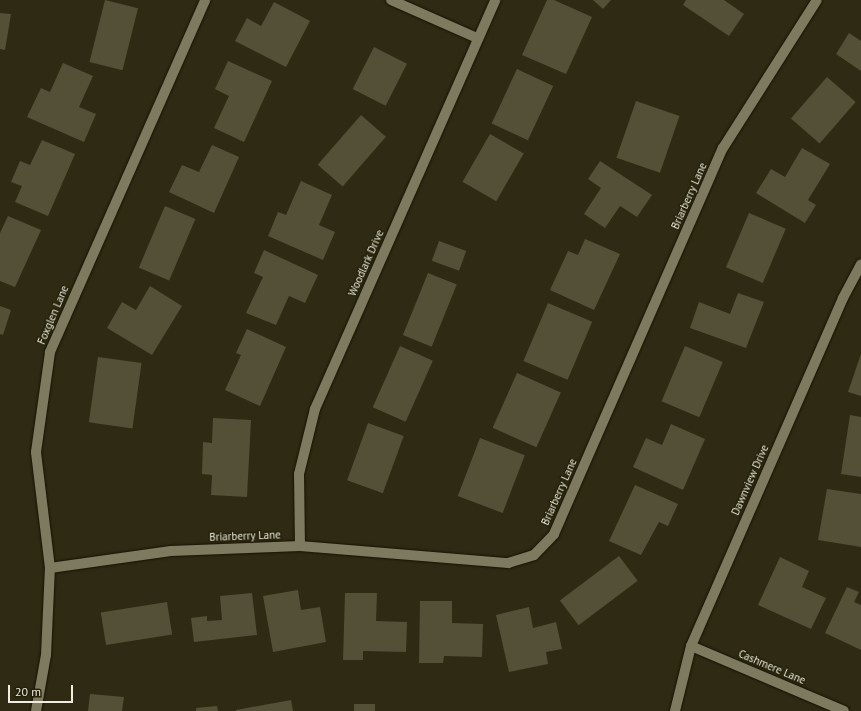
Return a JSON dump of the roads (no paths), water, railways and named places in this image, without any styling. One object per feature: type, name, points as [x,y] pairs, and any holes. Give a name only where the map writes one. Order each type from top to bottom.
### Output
[{"type":"street","name":"Foxglen Lane","points":[[36,711],[46,655],[50,568],[36,452],[50,352],[205,0]]},
{"type":"street","points":[[390,0],[477,38]]},
{"type":"street","name":"Woodlark Drive","points":[[300,546],[299,474],[315,409],[495,0]]},
{"type":"street","name":"Briarberry Lane","points":[[50,568],[170,551],[300,546],[508,563],[534,555],[554,534],[723,148],[817,0]]},
{"type":"street","name":"Dawnview Drive","points":[[675,711],[691,646],[843,298],[861,264]]},
{"type":"street","name":"Cashmere Lane","points":[[691,646],[844,711]]}]
